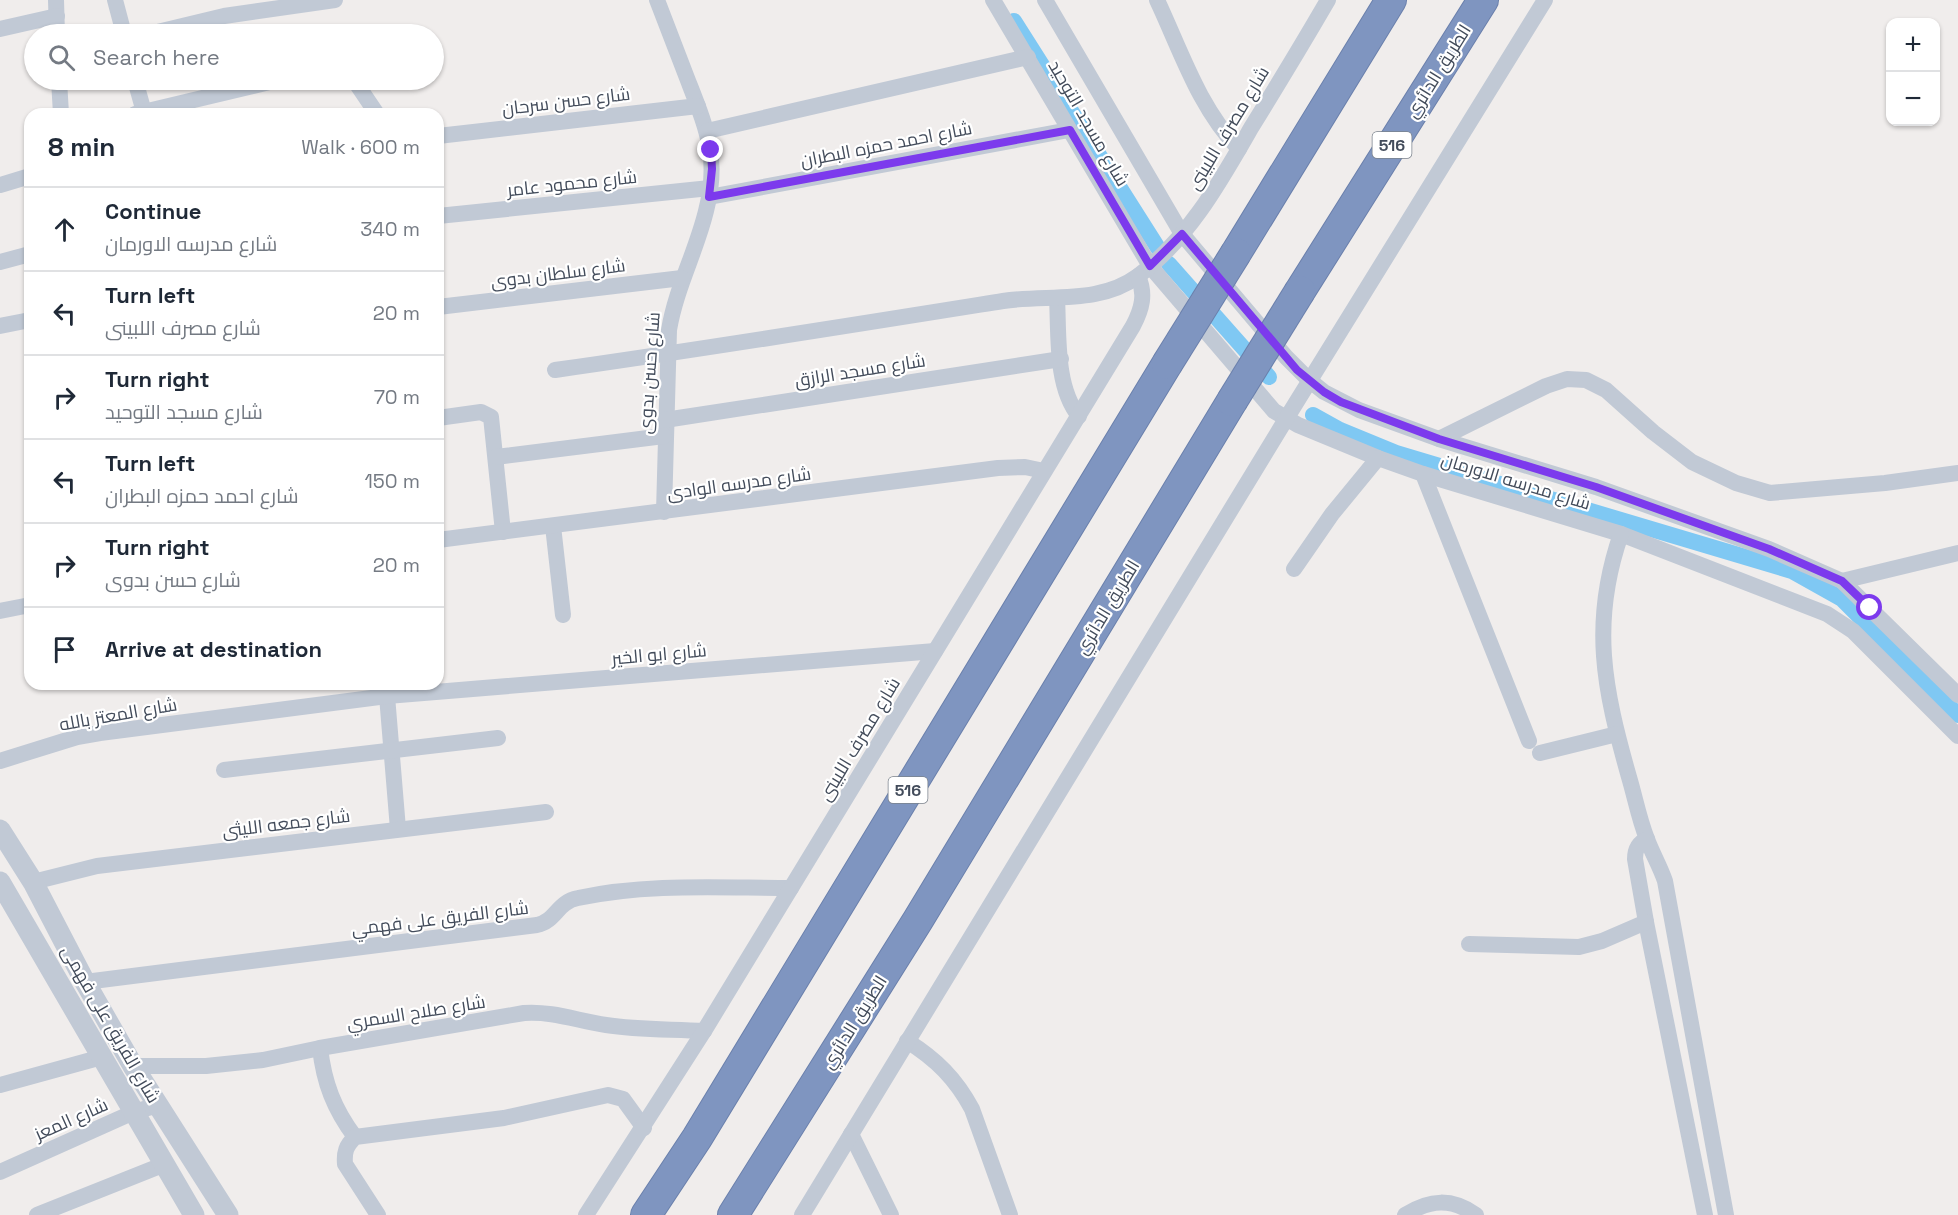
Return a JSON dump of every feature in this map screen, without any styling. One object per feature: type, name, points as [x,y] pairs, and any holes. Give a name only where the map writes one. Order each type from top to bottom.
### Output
[{"type":"highway","name":"516","points":[[646,1215],[697,1138],[1391,0]]},
{"type":"highway","name":"الطريق الدائري","points":[[733,1215],[918,920],[1232,401],[1483,0]]},
{"type":"street","points":[[115,0],[121,24]]},
{"type":"street","points":[[191,24],[224,16],[335,0]]},
{"type":"street","name":"شارع حسن بدوى","points":[[657,0],[707,131],[712,169],[710,193],[702,230],[682,278],[671,314],[665,428],[664,512]]},
{"type":"street","name":"شارع مسجد التوحيد","points":[[993,0],[1070,130],[1144,271]]},
{"type":"street","name":"شارع مسجد التوحيد","points":[[1045,0],[1182,234]]},
{"type":"street","points":[[1157,0],[1206,107],[1221,130],[1239,149]]},
{"type":"street","name":"شارع مصرف اللبينى","points":[[586,1215],[644,1128],[704,1031],[1079,416],[1138,316],[1143,294],[1144,271],[1182,234],[1213,192],[1328,0]]},
{"type":"street","points":[[802,1215],[1309,380],[1545,0]]},
{"type":"street","points":[[0,29],[56,8],[57,24]]},
{"type":"street","points":[[707,131],[1028,57]]},
{"type":"street","points":[[60,90],[61,108]]},
{"type":"street","points":[[136,90],[138,108]]},
{"type":"street","points":[[160,108],[236,90]]},
{"type":"street","points":[[361,90],[373,108]]},
{"type":"street","name":"شارع حسن سرحان","points":[[444,135],[698,106]]},
{"type":"street","name":"شارع احمد حمزه البطران","points":[[710,193],[1070,130]]},
{"type":"street","points":[[0,185],[24,178]]},
{"type":"street","name":"شارع محمود عامر","points":[[444,215],[710,193]]},
{"type":"street","name":"شارع مدرسه الاورمان","points":[[1182,234],[1286,357],[1324,392],[1350,406],[1439,439],[1596,487],[1769,549],[1842,581],[1958,695]]},
{"type":"street","points":[[0,262],[24,256]]},
{"type":"street","points":[[555,370],[1014,299],[1096,294],[1129,282],[1144,271]]},
{"type":"street","name":"شارع مدرسه الاورمان","points":[[1144,271],[1264,401],[1286,419],[1378,458],[1621,534],[1827,614],[1853,631],[1958,736]]},
{"type":"street","name":"شارع سلطان بدوى","points":[[444,306],[682,278]]},
{"type":"street","points":[[1057,298],[1063,385],[1073,409],[1079,416]]},
{"type":"street","points":[[0,326],[24,321]]},
{"type":"street","name":"شارع مسجد الرازق","points":[[496,457],[1061,359]]},
{"type":"street","points":[[1439,439],[1546,386],[1567,379],[1586,380],[1606,390],[1653,432],[1692,462],[1736,483],[1770,493],[1885,483],[1958,473]]},
{"type":"street","points":[[444,417],[487,413],[493,422],[503,532]]},
{"type":"street","points":[[1294,569],[1332,514],[1378,458]]},
{"type":"street","name":"شارع مدرسه الوادى","points":[[444,539],[998,468],[1025,467],[1044,471]]},
{"type":"street","points":[[1424,474],[1535,747],[1617,734]]},
{"type":"street","points":[[553,526],[564,615]]},
{"type":"street","points":[[1621,534],[1607,581],[1602,629],[1606,678],[1617,734],[1647,839],[1661,867],[1665,881],[1726,1215]]},
{"type":"street","points":[[1842,581],[1958,554]]},
{"type":"street","points":[[0,611],[24,606]]},
{"type":"street","name":"شارع ابو الخير","points":[[387,696],[935,651]]},
{"type":"street","points":[[387,696],[398,829]]},
{"type":"street","name":"شارع المعتز بالله","points":[[0,761],[77,737],[100,733],[387,696]]},
{"type":"street","points":[[224,770],[498,738]]},
{"type":"street","name":"شارع جمعه الليثى","points":[[33,882],[97,866],[546,812]]},
{"type":"street","name":"شارع الفريق على فهمى","points":[[0,830],[33,882],[85,982],[133,1066],[228,1215]]},
{"type":"street","points":[[1647,839],[1638,845],[1635,854],[1646,922],[1705,1215]]},
{"type":"street","name":"شارع الفريق على فهمى","points":[[0,882],[194,1215]]},
{"type":"street","name":"شارع الفريق على فهمي","points":[[85,982],[545,924],[559,906],[575,898],[639,889],[791,888]]},
{"type":"street","points":[[1468,944],[1579,947],[1602,941],[1646,922]]},
{"type":"street","name":"شارع صلاح السمري","points":[[133,1066],[178,1067],[235,1064],[524,1013],[542,1012],[609,1025],[704,1031]]},
{"type":"street","points":[[907,1041],[935,1060],[964,1095],[972,1109],[1010,1215]]},
{"type":"street","points":[[320,1048],[322,1073],[330,1097],[342,1120],[355,1137]]},
{"type":"street","points":[[0,1085],[102,1057]]},
{"type":"street","points":[[378,1215],[345,1164],[344,1154],[348,1144],[355,1137],[504,1118],[608,1095],[624,1099],[644,1128]]},
{"type":"street","name":"شارع المعز","points":[[0,1172],[134,1112],[158,1105]]},
{"type":"street","points":[[851,1134],[891,1215]]},
{"type":"street","points":[[37,1215],[165,1164]]},
{"type":"street","points":[[1406,1215],[1416,1208],[1440,1202],[1458,1204],[1476,1215]]},
{"type":"waterway","points":[[1014,21],[1158,248]]},
{"type":"waterway","points":[[1169,264],[1269,377]]},
{"type":"waterway","points":[[1313,415],[1340,430],[1396,453],[1792,571],[1842,599],[1958,715]]},
{"type":"route","points":[[711,150],[712,169],[709,197],[1070,130],[1150,266],[1182,234],[1297,370],[1324,392],[1359,410],[1439,439],[1596,487],[1769,549],[1842,581],[1870,608]]}]
